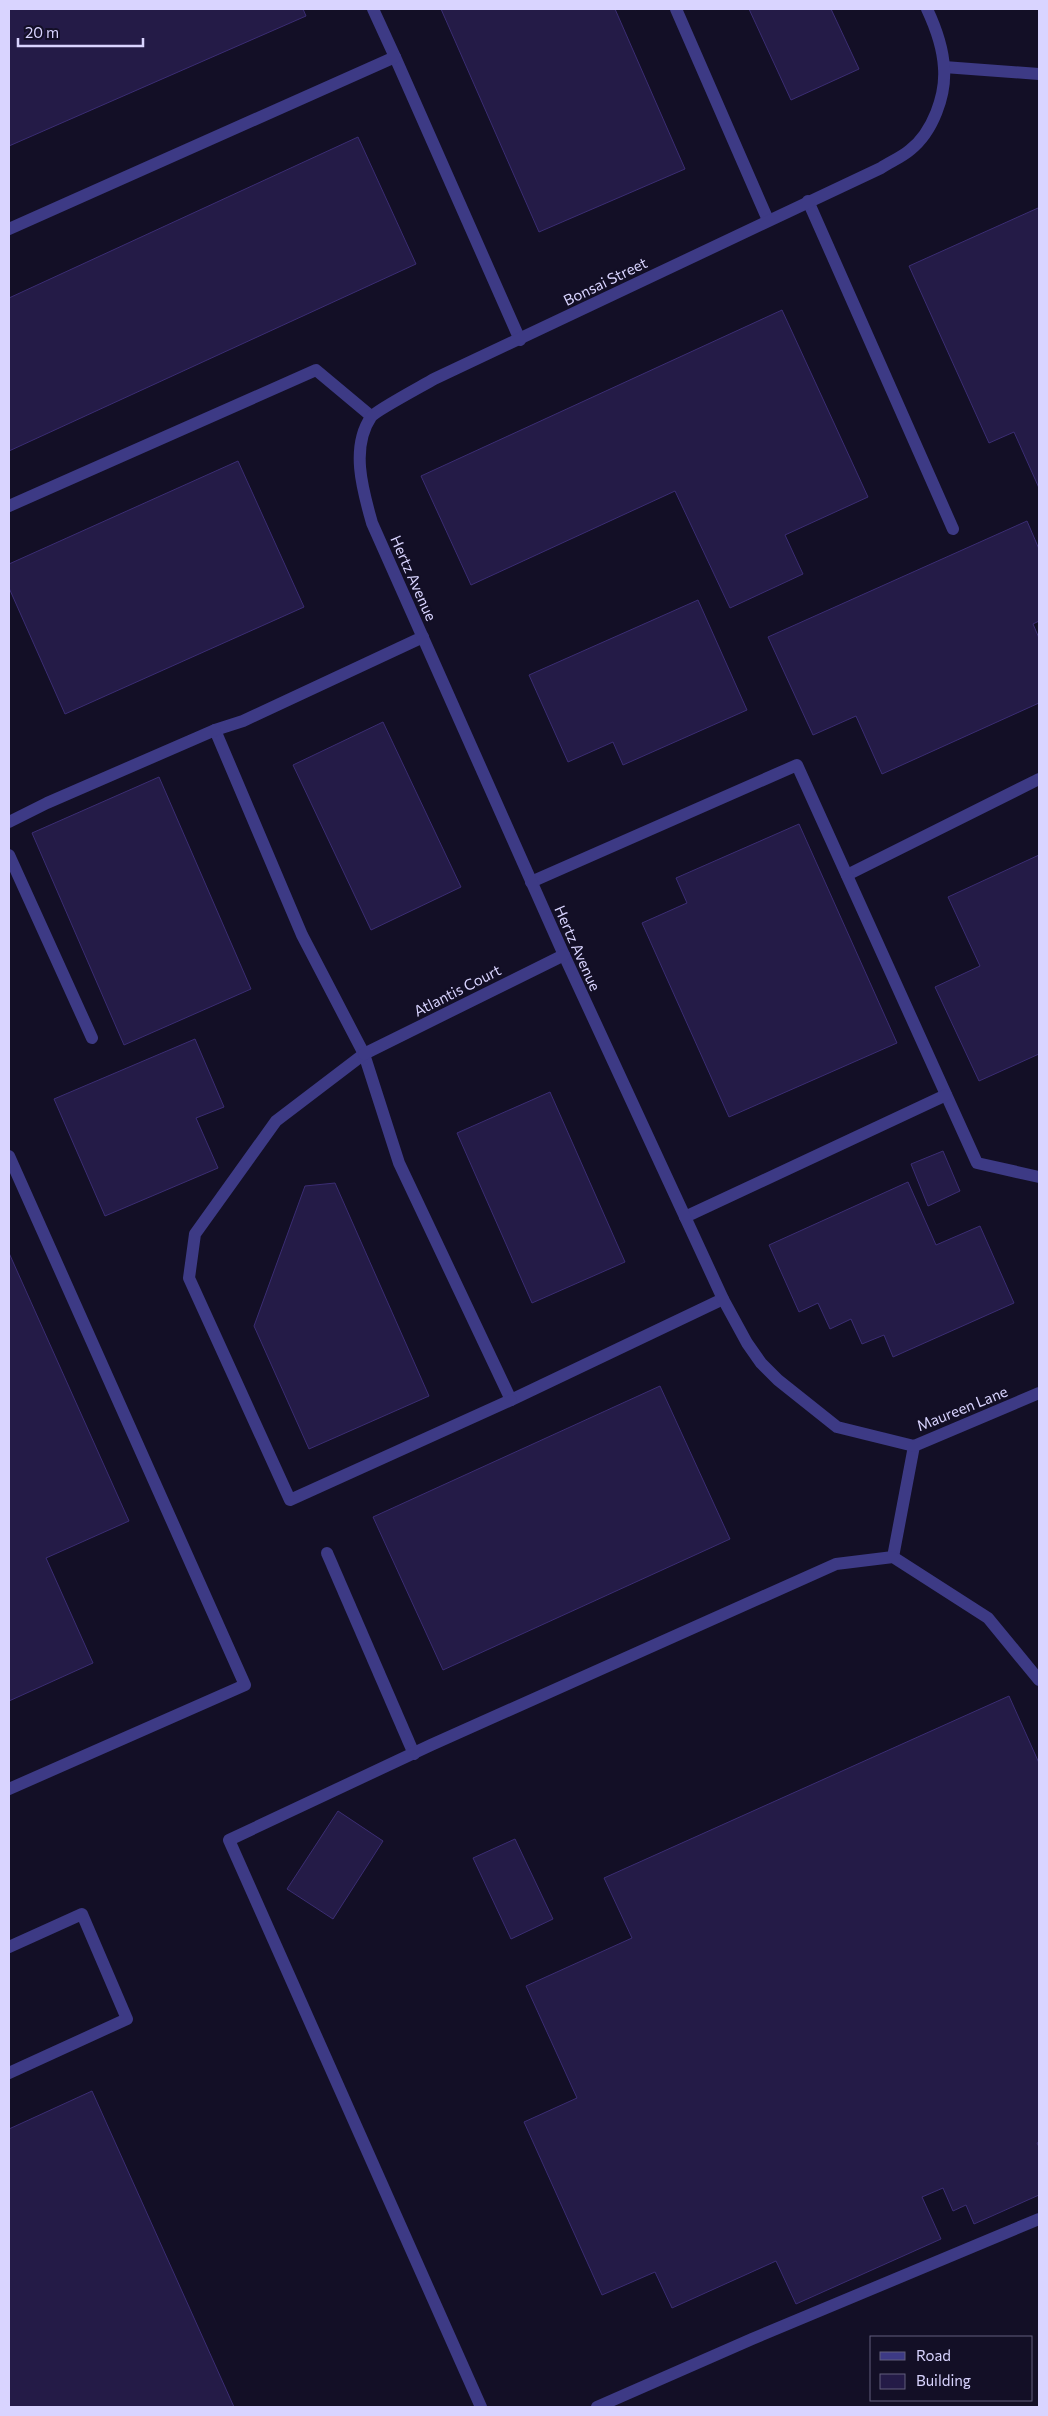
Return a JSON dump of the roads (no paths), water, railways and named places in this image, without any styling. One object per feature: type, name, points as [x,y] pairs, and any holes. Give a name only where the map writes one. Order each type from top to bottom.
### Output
[{"type":"street","points":[[373,9],[520,340]]},
{"type":"street","points":[[676,9],[768,220]]},
{"type":"street","points":[[927,9],[944,67],[1039,74]]},
{"type":"street","points":[[9,228],[395,56]]},
{"type":"street","name":"Bonsai Street","points":[[371,416],[434,379],[881,168],[911,150],[924,135],[934,116],[942,92],[944,67]]},
{"type":"street","points":[[808,201],[953,529]]},
{"type":"street","points":[[9,506],[316,370],[371,416]]},
{"type":"street","name":"Hertz Avenue","points":[[371,416],[361,442],[360,468],[372,523],[564,955],[723,1299],[747,1343],[761,1363],[778,1380],[837,1427]]},
{"type":"street","points":[[9,822],[215,730],[243,720],[423,637]]},
{"type":"street","points":[[215,730],[302,935],[364,1054],[399,1163],[510,1400],[723,1299]]},
{"type":"street","points":[[531,882],[797,765],[977,1163],[1039,1177]]},
{"type":"street","points":[[847,875],[1039,778]]},
{"type":"street","points":[[9,855],[92,1038]]},
{"type":"street","name":"Atlantis Court","points":[[510,1400],[290,1500],[189,1278],[195,1234],[276,1121],[364,1054],[564,955]]},
{"type":"street","points":[[685,1217],[946,1095]]},
{"type":"street","points":[[9,1156],[245,1685],[9,1789]]},
{"type":"street","name":"Maureen Lane","points":[[837,1427],[914,1446],[1039,1393]]},
{"type":"street","points":[[893,1557],[914,1446]]},
{"type":"street","points":[[327,1553],[414,1754]]},
{"type":"street","points":[[480,2407],[229,1840],[414,1754],[836,1564],[893,1557],[988,1618],[1039,1680]]},
{"type":"street","points":[[9,1947],[82,1914],[127,2019],[9,2073]]},
{"type":"street","points":[[597,2407],[752,2339],[1039,2219]]}]
